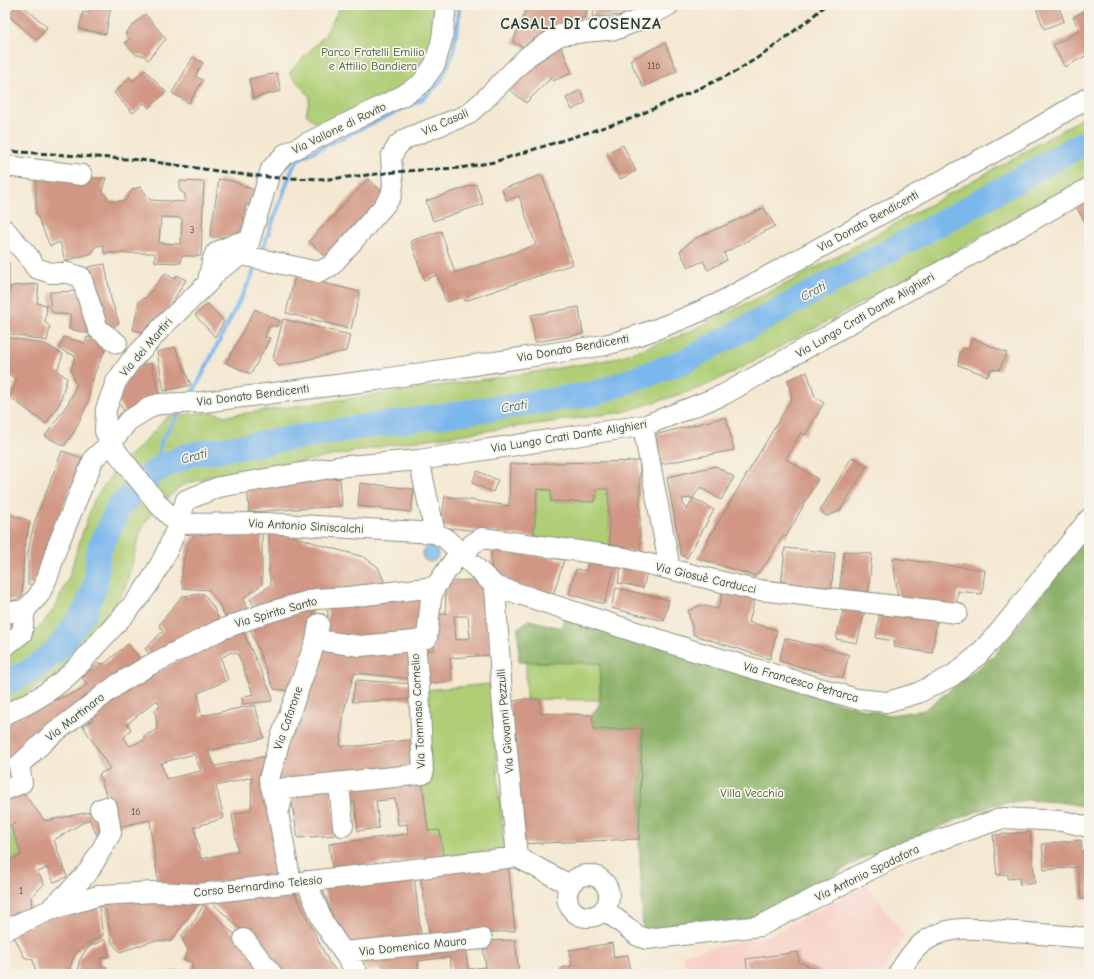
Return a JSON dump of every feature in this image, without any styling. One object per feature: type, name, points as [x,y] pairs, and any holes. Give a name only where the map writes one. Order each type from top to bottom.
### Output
[{"type":"street","name":"Via Vallone di Rovito","points":[[207,284],[215,254],[238,243],[249,244],[271,169],[285,154],[402,96],[421,84],[435,64],[442,39],[446,5]]},
{"type":"street","name":"Via Casali","points":[[318,272],[331,266],[391,196],[393,185],[391,156],[398,145],[407,138],[467,115],[528,56],[560,35],[617,30],[651,16],[670,5]]},
{"type":"street","name":"Via Donato Bendicenti","points":[[115,449],[128,421],[144,411],[160,404],[203,402],[376,380],[589,348],[641,335],[684,319],[720,303],[1036,129],[1089,97]]},
{"type":"street","points":[[5,166],[82,175]]},
{"type":"street","name":"Via Lungo Crati Dante Alighieri","points":[[178,524],[186,500],[219,487],[336,467],[419,460],[643,426],[723,396],[1089,188]]},
{"type":"street","points":[[5,230],[28,256],[36,268],[51,273],[68,273],[81,277],[98,329],[116,343]]},
{"type":"street","name":"Via dei Martiri","points":[[115,449],[105,431],[106,409],[116,382],[130,362],[164,325],[207,284],[218,270],[242,255],[318,272]]},
{"type":"street","points":[[643,426],[670,569]]},
{"type":"street","points":[[5,646],[22,633],[25,610],[39,595],[48,576],[62,534],[94,458],[115,449],[160,505],[178,524],[173,538],[157,570],[136,602],[76,668],[63,680],[46,692],[16,710],[5,714]]},
{"type":"street","points":[[419,460],[435,533],[445,538],[495,586]]},
{"type":"street","name":"Via Francesco Petrarca","points":[[495,586],[691,650],[857,699],[887,702],[918,693],[952,676],[977,656],[1000,631],[1089,519]]},
{"type":"street","name":"Via Antonio Siniscalchi","points":[[178,524],[265,523],[435,533]]},
{"type":"street","name":"Via Giosuè Carducci","points":[[462,554],[471,545],[482,538],[616,556],[750,590],[957,613]]},
{"type":"street","name":"Via Tommaso Cornelio","points":[[358,974],[323,922],[299,882],[278,813],[285,788],[422,774],[419,687],[415,642],[427,638],[431,598],[435,587],[462,554]]},
{"type":"street","name":"Via Giovanni Pezzulli","points":[[495,586],[502,696],[517,857]]},
{"type":"street","name":"Via Spirito Santo","points":[[150,665],[220,630],[263,614],[315,599],[348,597],[435,587]]},
{"type":"street","points":[[5,614],[25,610]]},
{"type":"street","name":"Via Cafarone","points":[[278,813],[269,778],[279,743],[317,632],[360,646],[415,642]]},
{"type":"street","name":"Via Martinaro","points":[[14,786],[19,765],[49,737],[118,684],[150,665]]},
{"type":"street","points":[[339,783],[342,826]]},
{"type":"street","points":[[47,911],[71,890],[89,871],[111,833],[106,807],[100,809]]},
{"type":"street","name":"Via Antonio Spadafora","points":[[605,910],[638,936],[647,939],[760,926],[907,851],[1003,818],[1062,821],[1089,827]]},
{"type":"street","points":[[517,857],[570,885]]},
{"type":"street","name":"Corso Bernardino Telesio","points":[[5,930],[47,911],[101,895],[155,892],[199,894],[517,857]]},
{"type":"street","points":[[584,874],[591,874],[604,880],[610,893],[610,900],[605,910],[596,916],[582,917],[571,908],[567,895],[570,885],[577,877],[584,874]]},
{"type":"street","points":[[898,974],[909,956],[922,943],[930,938],[949,931],[970,929],[1089,938]]},
{"type":"street","points":[[244,939],[272,974]]},
{"type":"street","name":"Via Domenico Mauro","points":[[343,952],[482,939]]},
{"type":"shaded area","points":[[867,885],[904,936],[882,974],[685,974],[683,954],[770,935]]},
{"type":"green space","name":"Parco Fratelli Emilio e Attilio Bandiera","points":[[341,5],[454,5],[439,71],[332,137],[306,114],[310,97],[289,73],[325,35]]},
{"type":"green space","points":[[1089,114],[1089,178],[730,374],[700,388],[623,412],[407,442],[273,467],[208,477],[181,486],[152,512],[141,530],[126,585],[111,616],[73,663],[22,697],[5,703],[5,654],[27,639],[55,608],[69,577],[93,502],[116,468],[143,443],[168,416],[212,412],[226,416],[523,374],[613,359],[680,336],[790,282],[1014,158]]},
{"type":"green space","points":[[537,489],[551,490],[551,501],[595,502],[596,489],[608,489],[610,550],[534,537]]},
{"type":"green space","name":"Villa Vecchia","points":[[1089,534],[1089,807],[1059,802],[1027,800],[993,805],[867,856],[757,919],[643,931],[639,839],[642,729],[594,729],[592,715],[599,705],[600,700],[600,663],[519,662],[518,628],[529,620],[561,628],[565,615],[835,702],[890,715],[924,710],[994,656]]},
{"type":"green space","points":[[526,662],[600,663],[600,700],[526,699]]},
{"type":"green space","points":[[490,684],[504,849],[443,856],[428,831],[422,779],[432,778],[425,690]]},
{"type":"green space","points":[[11,827],[22,855],[5,862],[5,829]]},
{"type":"water","points":[[427,546],[433,546],[438,551],[436,560],[433,562],[427,562],[422,557],[422,551]]},
{"type":"building","points":[[17,5],[22,5],[47,27],[37,40],[8,15]]},
{"type":"building","points":[[91,5],[111,5],[106,34],[79,29],[83,12],[89,13]]},
{"type":"building","points":[[528,5],[588,5],[585,17],[547,36],[536,45],[530,43],[527,49],[513,42]]},
{"type":"building","points":[[596,5],[651,5],[627,15],[592,17]]},
{"type":"building","points":[[1035,5],[1058,5],[1064,21],[1044,29]]},
{"type":"building","points":[[1089,9],[1089,54],[1065,67],[1053,45],[1080,31],[1073,17]]},
{"type":"building","points":[[145,14],[166,39],[148,60],[143,55],[136,55],[125,43],[129,39],[125,33]]},
{"type":"building","points":[[665,43],[677,71],[643,87],[630,60]]},
{"type":"building","points":[[560,44],[572,73],[553,81],[551,78],[526,103],[509,89],[541,53]]},
{"type":"building","points":[[193,57],[203,63],[195,76],[203,80],[189,103],[172,93]]},
{"type":"building","points":[[145,70],[166,92],[149,108],[144,103],[133,113],[114,93],[130,77],[133,81]]},
{"type":"building","points":[[277,73],[281,91],[253,98],[249,79]]},
{"type":"building","points":[[580,90],[586,102],[572,110],[566,98]]},
{"type":"building","points":[[623,145],[636,171],[620,179],[607,153]]},
{"type":"building","points":[[542,175],[573,264],[465,301],[463,297],[446,302],[437,275],[424,280],[411,241],[441,231],[455,273],[536,245],[519,196],[506,200],[502,189]]},
{"type":"building","points":[[36,178],[106,178],[102,191],[110,201],[125,201],[133,189],[141,187],[150,200],[185,202],[185,194],[180,191],[180,181],[204,182],[201,256],[181,256],[181,263],[155,262],[155,253],[104,253],[103,245],[96,246],[92,253],[65,261],[60,242],[50,246],[36,213]],"holes":[[[161,217],[182,218],[181,244],[159,243]]]},
{"type":"building","points":[[219,179],[232,181],[259,192],[255,206],[246,204],[243,219],[250,220],[247,237],[210,237]]},
{"type":"building","points":[[368,179],[386,195],[327,258],[309,241]]},
{"type":"building","points":[[476,184],[483,204],[433,221],[426,201]]},
{"type":"building","points":[[1089,196],[1089,229],[1074,203]]},
{"type":"building","points":[[764,208],[775,226],[724,253],[727,260],[708,270],[703,261],[688,268],[680,251],[694,239]]},
{"type":"building","points":[[5,262],[9,262],[9,289],[5,289]]},
{"type":"building","points":[[105,264],[111,299],[119,323],[108,331],[94,303],[88,267]]},
{"type":"building","points":[[165,273],[174,279],[177,275],[186,280],[162,318],[148,333],[133,330],[139,301],[146,297]]},
{"type":"building","points":[[295,276],[360,292],[351,329],[286,313]]},
{"type":"building","points":[[39,284],[37,303],[47,305],[45,322],[50,327],[47,341],[5,333],[5,322],[11,286]]},
{"type":"building","points":[[83,291],[92,334],[69,329],[71,315],[53,313],[50,307],[50,292]]},
{"type":"building","points":[[208,304],[224,322],[215,337],[195,315]]},
{"type":"building","points":[[579,307],[583,334],[535,342],[531,315]]},
{"type":"building","points":[[255,309],[280,321],[277,326],[269,326],[265,337],[270,338],[251,374],[226,363]]},
{"type":"building","points":[[283,319],[350,335],[346,351],[279,366],[273,359]]},
{"type":"building","points":[[6,337],[45,344],[63,354],[57,371],[67,378],[60,403],[46,424],[10,397],[17,379],[5,373]]},
{"type":"building","points":[[64,337],[85,343],[87,337],[107,340],[106,348],[95,372],[88,401],[74,432],[64,446],[45,436],[69,402],[77,384],[74,381],[71,371],[75,356],[59,349]]},
{"type":"building","points":[[972,338],[1007,353],[999,370],[991,369],[988,376],[958,365],[960,352],[964,348],[968,349]]},
{"type":"building","points":[[175,347],[191,385],[164,391],[157,352]]},
{"type":"building","points":[[151,363],[159,394],[125,413],[118,401],[127,378],[139,366]]},
{"type":"building","points":[[807,372],[815,397],[824,403],[805,435],[801,432],[786,459],[818,479],[786,537],[783,536],[766,564],[755,576],[697,558],[792,398],[788,380]]},
{"type":"building","points":[[726,417],[734,450],[661,464],[654,435]]},
{"type":"building","points":[[62,451],[82,458],[36,585],[28,584],[28,553],[31,536],[36,518]]},
{"type":"building","points":[[852,457],[867,466],[840,511],[827,516],[820,511]]},
{"type":"building","points":[[640,461],[640,553],[610,550],[608,489],[596,489],[595,502],[551,501],[551,490],[537,489],[534,537],[441,527],[445,496],[509,506],[510,464]]},
{"type":"building","points":[[716,466],[734,477],[721,500],[700,487],[693,498],[714,510],[687,558],[681,555],[667,477]],"holes":[[[693,498],[687,510],[682,499]]]},
{"type":"building","points":[[477,471],[498,480],[493,492],[472,483]]},
{"type":"building","points":[[340,478],[342,506],[249,512],[247,484]]},
{"type":"building","points":[[360,483],[414,489],[411,512],[358,506]]},
{"type":"building","points":[[9,514],[30,521],[24,548],[22,596],[15,600],[5,601],[5,523]]},
{"type":"building","points":[[269,528],[364,557],[378,567],[387,588],[257,610],[250,599],[271,585],[269,573]]},
{"type":"building","points":[[262,530],[262,584],[243,599],[250,616],[228,623],[219,604],[209,590],[183,588],[181,581],[188,544],[196,534],[219,531]]},
{"type":"building","points":[[785,548],[835,553],[831,592],[781,587]]},
{"type":"building","points":[[494,549],[564,560],[553,595],[492,578],[491,553]]},
{"type":"building","points":[[844,551],[872,554],[868,597],[839,594]]},
{"type":"building","points":[[893,558],[985,570],[982,594],[958,591],[956,606],[898,599]]},
{"type":"building","points":[[589,560],[615,566],[604,604],[569,594],[576,569],[586,571]]},
{"type":"building","points":[[622,562],[648,567],[643,588],[618,583]]},
{"type":"building","points":[[484,579],[491,655],[450,658],[452,681],[423,684],[420,652],[434,650],[432,615],[446,614],[445,582]],"holes":[[[454,616],[468,616],[470,638],[456,640]]]},
{"type":"building","points":[[616,588],[669,600],[664,621],[611,608]]},
{"type":"building","points":[[723,590],[756,596],[749,622],[777,630],[770,659],[694,635],[688,611],[701,605],[718,609]]},
{"type":"building","points":[[425,593],[422,634],[360,641],[324,636],[328,615],[327,603]]},
{"type":"building","points":[[204,594],[214,608],[221,624],[153,659],[145,649],[163,631],[159,625],[182,596]]},
{"type":"building","points":[[312,605],[314,618],[292,691],[274,689],[248,624]]},
{"type":"building","points":[[844,606],[865,611],[857,643],[836,639]]},
{"type":"building","points":[[880,610],[937,619],[932,653],[894,647],[895,641],[876,638]]},
{"type":"building","points":[[8,618],[16,631],[5,638],[5,619]]},
{"type":"building","points":[[241,627],[272,695],[272,701],[243,704],[242,697],[253,694],[238,654],[231,652],[221,658],[228,680],[198,693],[201,716],[255,705],[264,738],[208,751],[215,766],[268,756],[283,874],[159,890],[150,820],[117,827],[99,774],[110,769],[83,726],[93,720],[89,713],[106,699]],"holes":[[[157,700],[160,707],[155,710],[156,730],[144,736],[144,740],[130,746],[124,738],[131,729],[127,724]],[[194,754],[201,771],[166,779],[161,763]],[[252,777],[251,810],[232,815],[238,851],[201,859],[194,827],[224,818],[216,786]]]},
{"type":"building","points":[[785,638],[849,655],[843,678],[779,661]]},
{"type":"building","points":[[322,643],[411,647],[414,679],[354,673],[344,711],[340,746],[358,746],[416,739],[419,768],[329,778],[274,780]]},
{"type":"building","points":[[128,644],[143,663],[18,777],[5,785],[5,724],[40,706],[81,690],[87,684],[82,678],[98,663],[104,664]]},
{"type":"building","points":[[356,680],[414,684],[416,699],[352,702]]},
{"type":"building","points":[[526,699],[540,700],[540,713],[592,715],[594,729],[642,729],[639,839],[518,844],[509,702]]},
{"type":"building","points":[[422,779],[428,831],[440,830],[443,856],[332,869],[329,844],[408,834],[407,824],[398,825],[395,799],[376,801],[379,828],[358,831],[355,801],[350,802],[348,787]]},
{"type":"building","points":[[331,787],[336,835],[298,838],[290,793]]},
{"type":"building","points":[[20,789],[45,821],[102,811],[108,831],[98,837],[89,819],[54,840],[67,877],[54,882],[47,868],[38,872],[44,884],[31,898],[32,909],[5,922],[5,862],[22,855],[11,827],[15,823],[5,827],[5,793]]},
{"type":"building","points":[[1030,832],[1035,883],[1020,885],[1019,878],[1008,879],[1008,874],[997,875],[993,835]]},
{"type":"building","points":[[1081,840],[1082,852],[1089,851],[1089,899],[1081,899],[1078,867],[1044,870],[1042,844]]},
{"type":"building","points":[[508,863],[515,931],[430,936],[420,874]]},
{"type":"building","points":[[414,875],[421,936],[349,946],[335,924],[322,886]]},
{"type":"building","points":[[293,890],[329,962],[339,974],[279,974],[250,938],[209,900]]},
{"type":"building","points":[[104,899],[201,900],[171,941],[153,941],[120,952],[112,943]]},
{"type":"building","points":[[98,901],[103,935],[82,947],[75,954],[68,973],[36,972],[33,960],[24,957],[12,932]]},
{"type":"building","points":[[203,905],[236,936],[266,974],[169,974],[169,971],[191,971],[193,962],[184,960],[188,950],[181,936],[196,919]]},
{"type":"building","points":[[105,940],[109,956],[100,959],[102,967],[106,966],[108,974],[78,974],[79,961],[85,951],[90,946]]},
{"type":"building","points":[[515,940],[519,974],[452,974],[450,957],[418,961],[419,974],[381,974],[380,969],[367,971],[357,955],[465,944],[468,969],[486,967],[482,941]]},
{"type":"building","points":[[612,943],[614,958],[628,955],[631,974],[562,974],[561,968],[572,966],[569,950]]},
{"type":"building","points":[[798,952],[799,962],[826,974],[748,974],[746,959]]},
{"type":"waterway","points":[[261,253],[293,167],[299,159],[421,100],[432,91],[442,79],[452,56],[458,24],[459,5]]},
{"type":"waterway","name":"Crati","points":[[5,683],[35,668],[60,647],[86,610],[96,582],[98,552],[119,507],[155,471],[188,455],[342,430],[593,394],[685,361],[963,211],[1089,140]]},
{"type":"waterway","points":[[190,396],[251,278],[257,263]]},
{"type":"waterway","points":[[155,471],[162,440],[182,409]]},
{"type":"railway","points":[[5,151],[141,160],[238,174],[279,178],[329,179],[405,171],[460,168],[494,162],[630,119],[735,72],[768,51],[810,19],[825,5]]},
{"type":"district","name":"CASALI DI COSENZA","points":[[581,24]]}]
